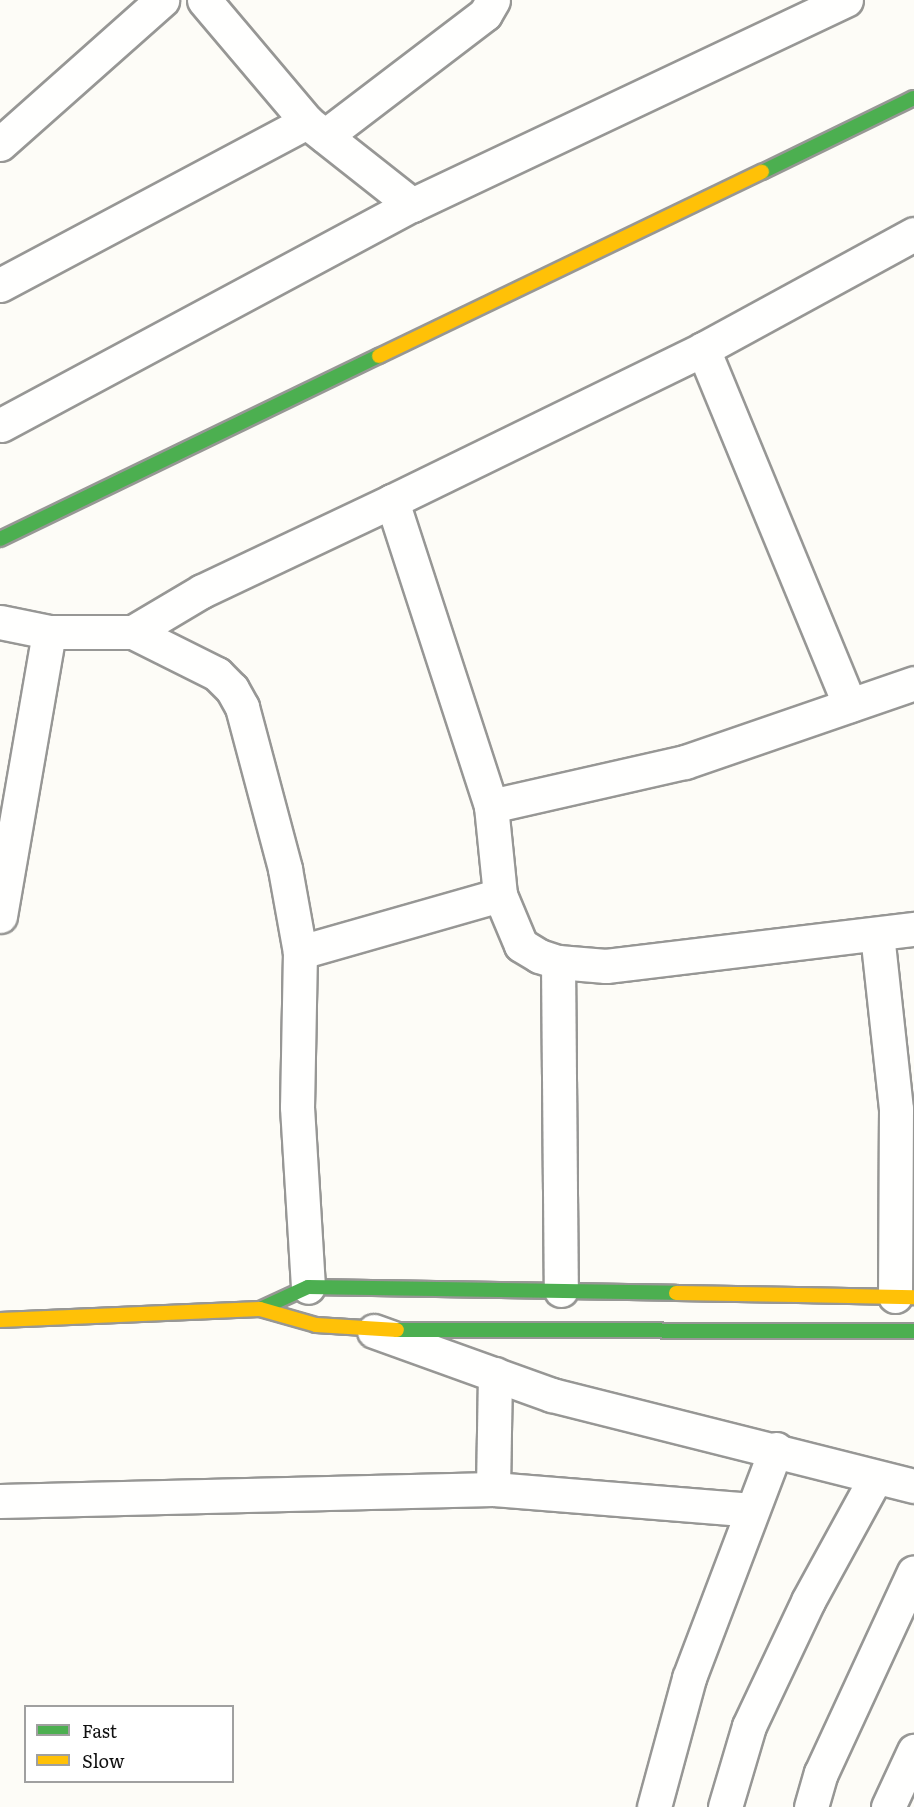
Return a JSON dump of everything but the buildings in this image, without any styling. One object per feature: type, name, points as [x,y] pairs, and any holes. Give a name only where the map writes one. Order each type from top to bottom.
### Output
[{"type":"street","points":[[0,144],[162,0]]},
{"type":"street","points":[[204,0],[316,129],[412,205]]},
{"type":"street","points":[[0,285],[316,129],[485,14],[493,0]]},
{"type":"street","points":[[1,425],[412,205],[846,0]]},
{"type":"street","points":[[0,539],[914,98]]},
{"type":"street","points":[[133,632],[202,591],[703,349],[914,234]]},
{"type":"street","points":[[703,349],[850,705]]},
{"type":"street","points":[[392,501],[491,806],[500,895],[521,945],[539,956],[558,962],[606,966],[914,929]]},
{"type":"street","points":[[0,622],[49,632],[133,632],[218,674],[232,689],[242,708],[285,868],[300,952],[297,1107],[308,1287]]},
{"type":"street","points":[[0,916],[49,632]]},
{"type":"street","points":[[491,806],[685,762],[914,683]]},
{"type":"street","points":[[300,952],[500,895]]},
{"type":"street","points":[[261,1309],[308,1287],[905,1297],[896,1109],[877,934]]},
{"type":"street","points":[[558,962],[561,1290]]},
{"type":"street","points":[[0,1320],[261,1309],[316,1325],[372,1330],[914,1331]]},
{"type":"street","points":[[372,1330],[552,1395],[776,1449],[914,1486]]},
{"type":"street","points":[[493,1489],[495,1374]]},
{"type":"street","points":[[654,1807],[689,1678],[776,1449]]},
{"type":"street","points":[[725,1807],[749,1726],[808,1601],[876,1477]]},
{"type":"street","points":[[0,1501],[493,1489],[752,1510]]},
{"type":"street","points":[[811,1807],[826,1762],[914,1572]]},
{"type":"street","points":[[888,1807],[914,1751]]},
{"type":"traffic: fast","points":[[762,172],[914,98]]},
{"type":"traffic: fast","points":[[0,539],[379,356]]},
{"type":"traffic: fast","points":[[260,1309],[308,1287],[676,1293]]},
{"type":"traffic: fast","points":[[397,1330],[914,1331]]},
{"type":"traffic: slow","points":[[379,356],[762,172]]},
{"type":"traffic: slow","points":[[676,1293],[914,1297]]},
{"type":"traffic: slow","points":[[0,1320],[260,1309],[316,1325],[397,1330]]}]
